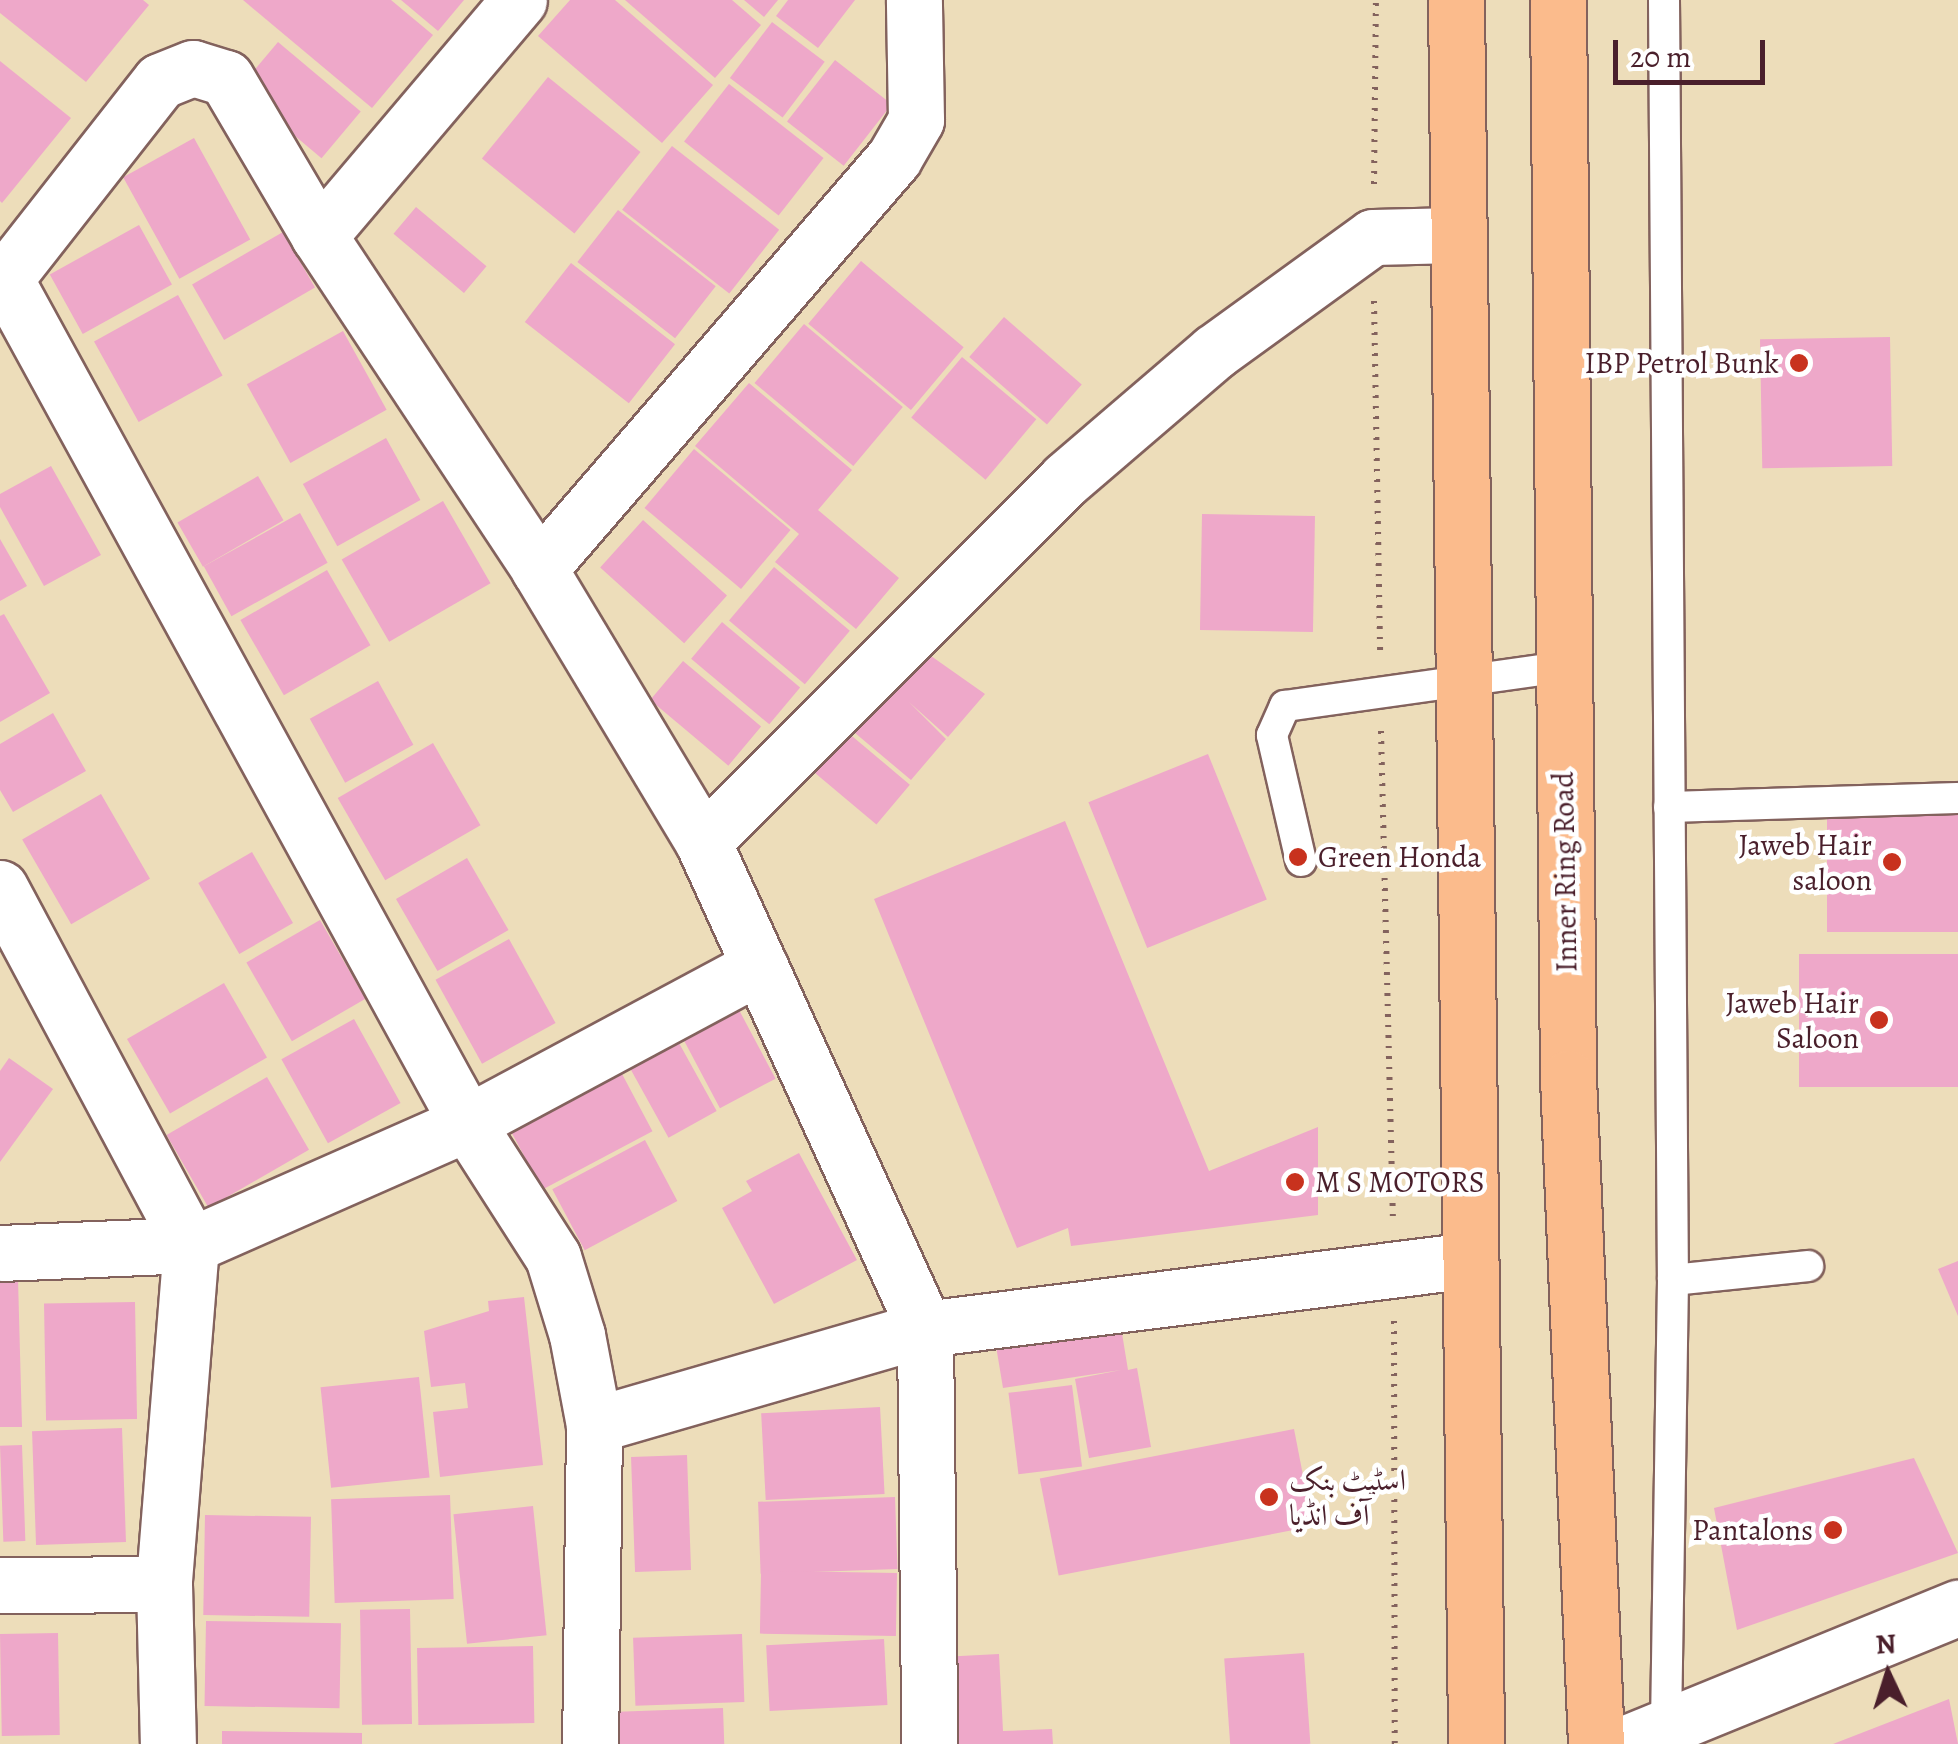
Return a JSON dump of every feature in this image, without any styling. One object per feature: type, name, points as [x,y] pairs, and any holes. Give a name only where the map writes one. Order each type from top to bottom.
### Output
[{"type":"highway","points":[[1456,0],[1459,678],[1476,1744]]},
{"type":"highway","name":"Inner Ring Road","points":[[1558,0],[1568,1078],[1596,1744]]},
{"type":"street","points":[[319,236],[520,0]]},
{"type":"street","points":[[539,569],[894,158],[916,120],[914,0]]},
{"type":"street","points":[[590,1744],[594,1425],[578,1335],[552,1256],[467,1122],[3,282],[160,82],[193,68],[226,78],[319,236],[539,569],[703,842],[925,1329],[928,1744]]},
{"type":"street","points":[[703,842],[1066,479],[1230,340],[1373,237],[1456,235]]},
{"type":"street","points":[[0,888],[191,1245],[164,1584],[168,1744]]},
{"type":"street","points":[[0,1253],[191,1245],[467,1122],[760,966]]},
{"type":"street","points":[[594,1425],[925,1329],[1470,1260]]},
{"type":"street","points":[[0,1585],[164,1584]]},
{"type":"street","points":[[1645,1734],[1958,1608]]},
{"type":"lane","points":[[1645,1734],[1672,1280],[1664,0]]},
{"type":"lane","points":[[1301,861],[1272,735],[1285,706],[1459,678],[1562,667]]},
{"type":"lane","points":[[1669,807],[1958,798]]},
{"type":"lane","points":[[1672,1280],[1808,1266]]},
{"type":"path","points":[[1376,0],[1373,237],[1394,1268],[1394,1744]]},
{"type":"building","points":[[0,0],[143,0],[149,5],[86,82],[0,13]]},
{"type":"building","points":[[243,0],[391,0],[433,35],[372,108]]},
{"type":"building","points":[[401,0],[464,0],[438,31]]},
{"type":"building","points":[[570,0],[615,0],[713,85],[662,143],[538,36]]},
{"type":"building","points":[[625,0],[732,0],[761,25],[715,78]]},
{"type":"building","points":[[744,0],[778,0],[764,17]]},
{"type":"building","points":[[788,0],[855,0],[818,48],[776,16]]},
{"type":"building","points":[[772,22],[825,62],[783,118],[730,78]]},
{"type":"building","points":[[278,42],[361,111],[322,158],[239,89]]},
{"type":"building","points":[[835,60],[892,104],[844,166],[787,121]]},
{"type":"building","points":[[0,61],[71,118],[2,203],[0,201]]},
{"type":"building","points":[[548,77],[640,152],[574,233],[482,159]]},
{"type":"building","points":[[729,84],[824,158],[779,215],[684,142]]},
{"type":"building","points":[[194,138],[250,239],[179,279],[123,177]]},
{"type":"building","points":[[672,146],[779,230],[729,294],[622,210]]},
{"type":"building","points":[[416,207],[486,266],[464,293],[394,234]]},
{"type":"building","points":[[618,210],[716,286],[675,338],[577,262]]},
{"type":"building","points":[[139,225],[172,284],[83,334],[50,274]]},
{"type":"building","points":[[283,232],[315,287],[224,340],[192,284]]},
{"type":"building","points":[[861,261],[964,347],[911,410],[808,324]]},
{"type":"building","points":[[571,263],[675,344],[629,403],[525,322]]},
{"type":"building","points":[[178,295],[223,375],[139,422],[94,342]]},
{"type":"building","points":[[1004,317],[1082,385],[1047,425],[969,357]]},
{"type":"building","points":[[804,324],[903,407],[853,466],[755,383]]},
{"type":"building","points":[[343,331],[387,410],[290,463],[247,384]]},
{"type":"building","points":[[1890,337],[1892,466],[1762,468],[1760,339]]},
{"type":"building","points":[[962,357],[1036,419],[986,480],[911,418]]},
{"type":"building","points":[[749,383],[852,470],[818,510],[899,578],[856,629],[775,562],[799,534],[695,446]]},
{"type":"building","points":[[386,438],[420,500],[337,546],[303,484]]},
{"type":"building","points":[[694,449],[791,530],[741,589],[645,508]]},
{"type":"building","points":[[51,466],[101,555],[44,586],[0,507],[0,494]]},
{"type":"building","points":[[258,476],[284,520],[203,567],[177,522]]},
{"type":"building","points":[[443,501],[491,583],[389,642],[342,560]]},
{"type":"building","points":[[300,513],[328,563],[231,616],[204,566]]},
{"type":"building","points":[[1202,514],[1315,516],[1313,632],[1200,630]]},
{"type":"building","points":[[643,520],[727,596],[684,643],[600,568]]},
{"type":"building","points":[[0,539],[27,586],[0,601]]},
{"type":"building","points":[[774,567],[850,631],[805,684],[729,621]]},
{"type":"building","points":[[327,570],[370,645],[284,695],[240,620]]},
{"type":"building","points":[[4,614],[50,693],[0,722],[0,616]]},
{"type":"building","points":[[722,622],[800,688],[769,724],[691,659]]},
{"type":"building","points":[[914,644],[985,694],[948,737],[909,702],[946,739],[911,780],[836,717]]},
{"type":"building","points":[[683,661],[761,727],[728,766],[650,700]]},
{"type":"building","points":[[378,681],[413,745],[345,783],[310,719]]},
{"type":"building","points":[[53,713],[86,771],[13,812],[0,790],[0,744]]},
{"type":"building","points":[[834,721],[910,785],[876,824],[801,761]]},
{"type":"building","points":[[433,743],[481,825],[385,880],[338,798]]},
{"type":"building","points":[[1208,754],[1267,900],[1147,948],[1088,802]]},
{"type":"building","points":[[101,794],[150,879],[71,924],[22,840]]},
{"type":"building","name":"Jaweb Hair saloon","points":[[1827,809],[1958,809],[1958,932],[1827,932]]},
{"type":"building","points":[[1065,821],[1209,1171],[1318,1127],[1318,1215],[1071,1246],[1068,1228],[1017,1248],[874,899]]},
{"type":"building","points":[[252,852],[293,923],[239,954],[198,883]]},
{"type":"building","points":[[467,858],[509,930],[437,971],[396,899]]},
{"type":"building","points":[[320,920],[366,999],[292,1041],[246,962]]},
{"type":"building","points":[[509,939],[556,1023],[482,1064],[436,980]]},
{"type":"building","name":"Jaweb Hair Saloon","points":[[1799,954],[1958,954],[1958,1087],[1799,1087]]},
{"type":"building","points":[[224,983],[267,1057],[170,1113],[127,1039]]},
{"type":"building","points":[[738,1008],[776,1079],[720,1108],[682,1038]]},
{"type":"building","points":[[354,1019],[401,1103],[328,1143],[281,1059]]},
{"type":"building","points":[[674,1034],[717,1111],[669,1138],[626,1061]]},
{"type":"building","points":[[9,1058],[53,1089],[0,1162],[0,1071]]},
{"type":"building","points":[[621,1072],[652,1131],[542,1190],[511,1131]]},
{"type":"building","points":[[267,1077],[309,1150],[209,1208],[167,1135]]},
{"type":"building","points":[[645,1140],[677,1201],[585,1250],[552,1189]]},
{"type":"building","points":[[799,1153],[857,1260],[774,1304],[722,1208],[752,1191],[746,1181]]},
{"type":"building","points":[[1958,1261],[1958,1316],[1938,1269]]},
{"type":"building","points":[[0,1279],[18,1279],[22,1427],[0,1427]]},
{"type":"building","points":[[524,1297],[543,1465],[440,1477],[433,1412],[468,1408],[465,1383],[431,1387],[424,1331],[489,1311],[488,1301]]},
{"type":"building","points":[[135,1302],[137,1419],[46,1421],[44,1304]]},
{"type":"building","points":[[1120,1321],[1128,1370],[1137,1368],[1151,1447],[1089,1458],[1075,1379],[1121,1370],[1003,1388],[995,1340]]},
{"type":"building","points":[[419,1377],[430,1477],[331,1488],[321,1387]]},
{"type":"building","points":[[1072,1385],[1082,1466],[1018,1474],[1008,1393]]},
{"type":"building","points":[[880,1407],[885,1494],[766,1500],[761,1413]]},
{"type":"building","points":[[122,1428],[126,1542],[36,1545],[32,1431]]},
{"type":"building","points":[[1294,1429],[1313,1526],[1059,1576],[1040,1478]]},
{"type":"building","points":[[22,1445],[25,1541],[3,1542],[0,1446]]},
{"type":"building","points":[[687,1455],[691,1570],[635,1572],[631,1457]]},
{"type":"building","name":"Pantalons","points":[[1914,1458],[1958,1553],[1737,1630],[1714,1508]]},
{"type":"building","points":[[450,1495],[454,1599],[335,1603],[331,1499]]},
{"type":"building","points":[[895,1497],[898,1569],[761,1574],[758,1502]]},
{"type":"building","points":[[533,1506],[547,1635],[467,1644],[453,1514]]},
{"type":"building","points":[[205,1515],[311,1517],[309,1617],[203,1615]]},
{"type":"building","points":[[761,1571],[897,1573],[896,1636],[760,1634]]},
{"type":"building","points":[[410,1609],[412,1724],[362,1725],[360,1610]]},
{"type":"building","points":[[206,1621],[341,1623],[339,1708],[205,1706]]},
{"type":"building","points":[[58,1633],[60,1735],[2,1736],[0,1634]]},
{"type":"building","points":[[742,1634],[744,1702],[635,1706],[633,1638]]},
{"type":"building","points":[[884,1639],[887,1705],[770,1711],[766,1645]]},
{"type":"building","points":[[533,1646],[534,1723],[418,1725],[417,1648]]},
{"type":"building","points":[[1304,1653],[1310,1744],[1230,1744],[1224,1659]]},
{"type":"building","points":[[999,1654],[1003,1731],[1052,1729],[1053,1744],[944,1744],[941,1657]]},
{"type":"building","points":[[1949,1699],[1958,1744],[1833,1744]]},
{"type":"building","points":[[723,1708],[724,1744],[619,1744],[618,1712]]},
{"type":"building","points":[[222,1731],[362,1733],[362,1744],[222,1744]]},
{"type":"place","name":"IBP Petrol Bunk","points":[[1799,363]]},
{"type":"place","name":"Green Honda","points":[[1298,857]]},
{"type":"place","name":"Jaweb Hair saloon","points":[[1892,862]]},
{"type":"place","name":"Jaweb Hair Saloon","points":[[1879,1020]]},
{"type":"place","name":"M S MOTORS","points":[[1295,1182]]},
{"type":"place","name":"اسٹیٹ بنک آف انڈیا","points":[[1269,1497]]},
{"type":"place","name":"Pantalons","points":[[1833,1530]]}]
